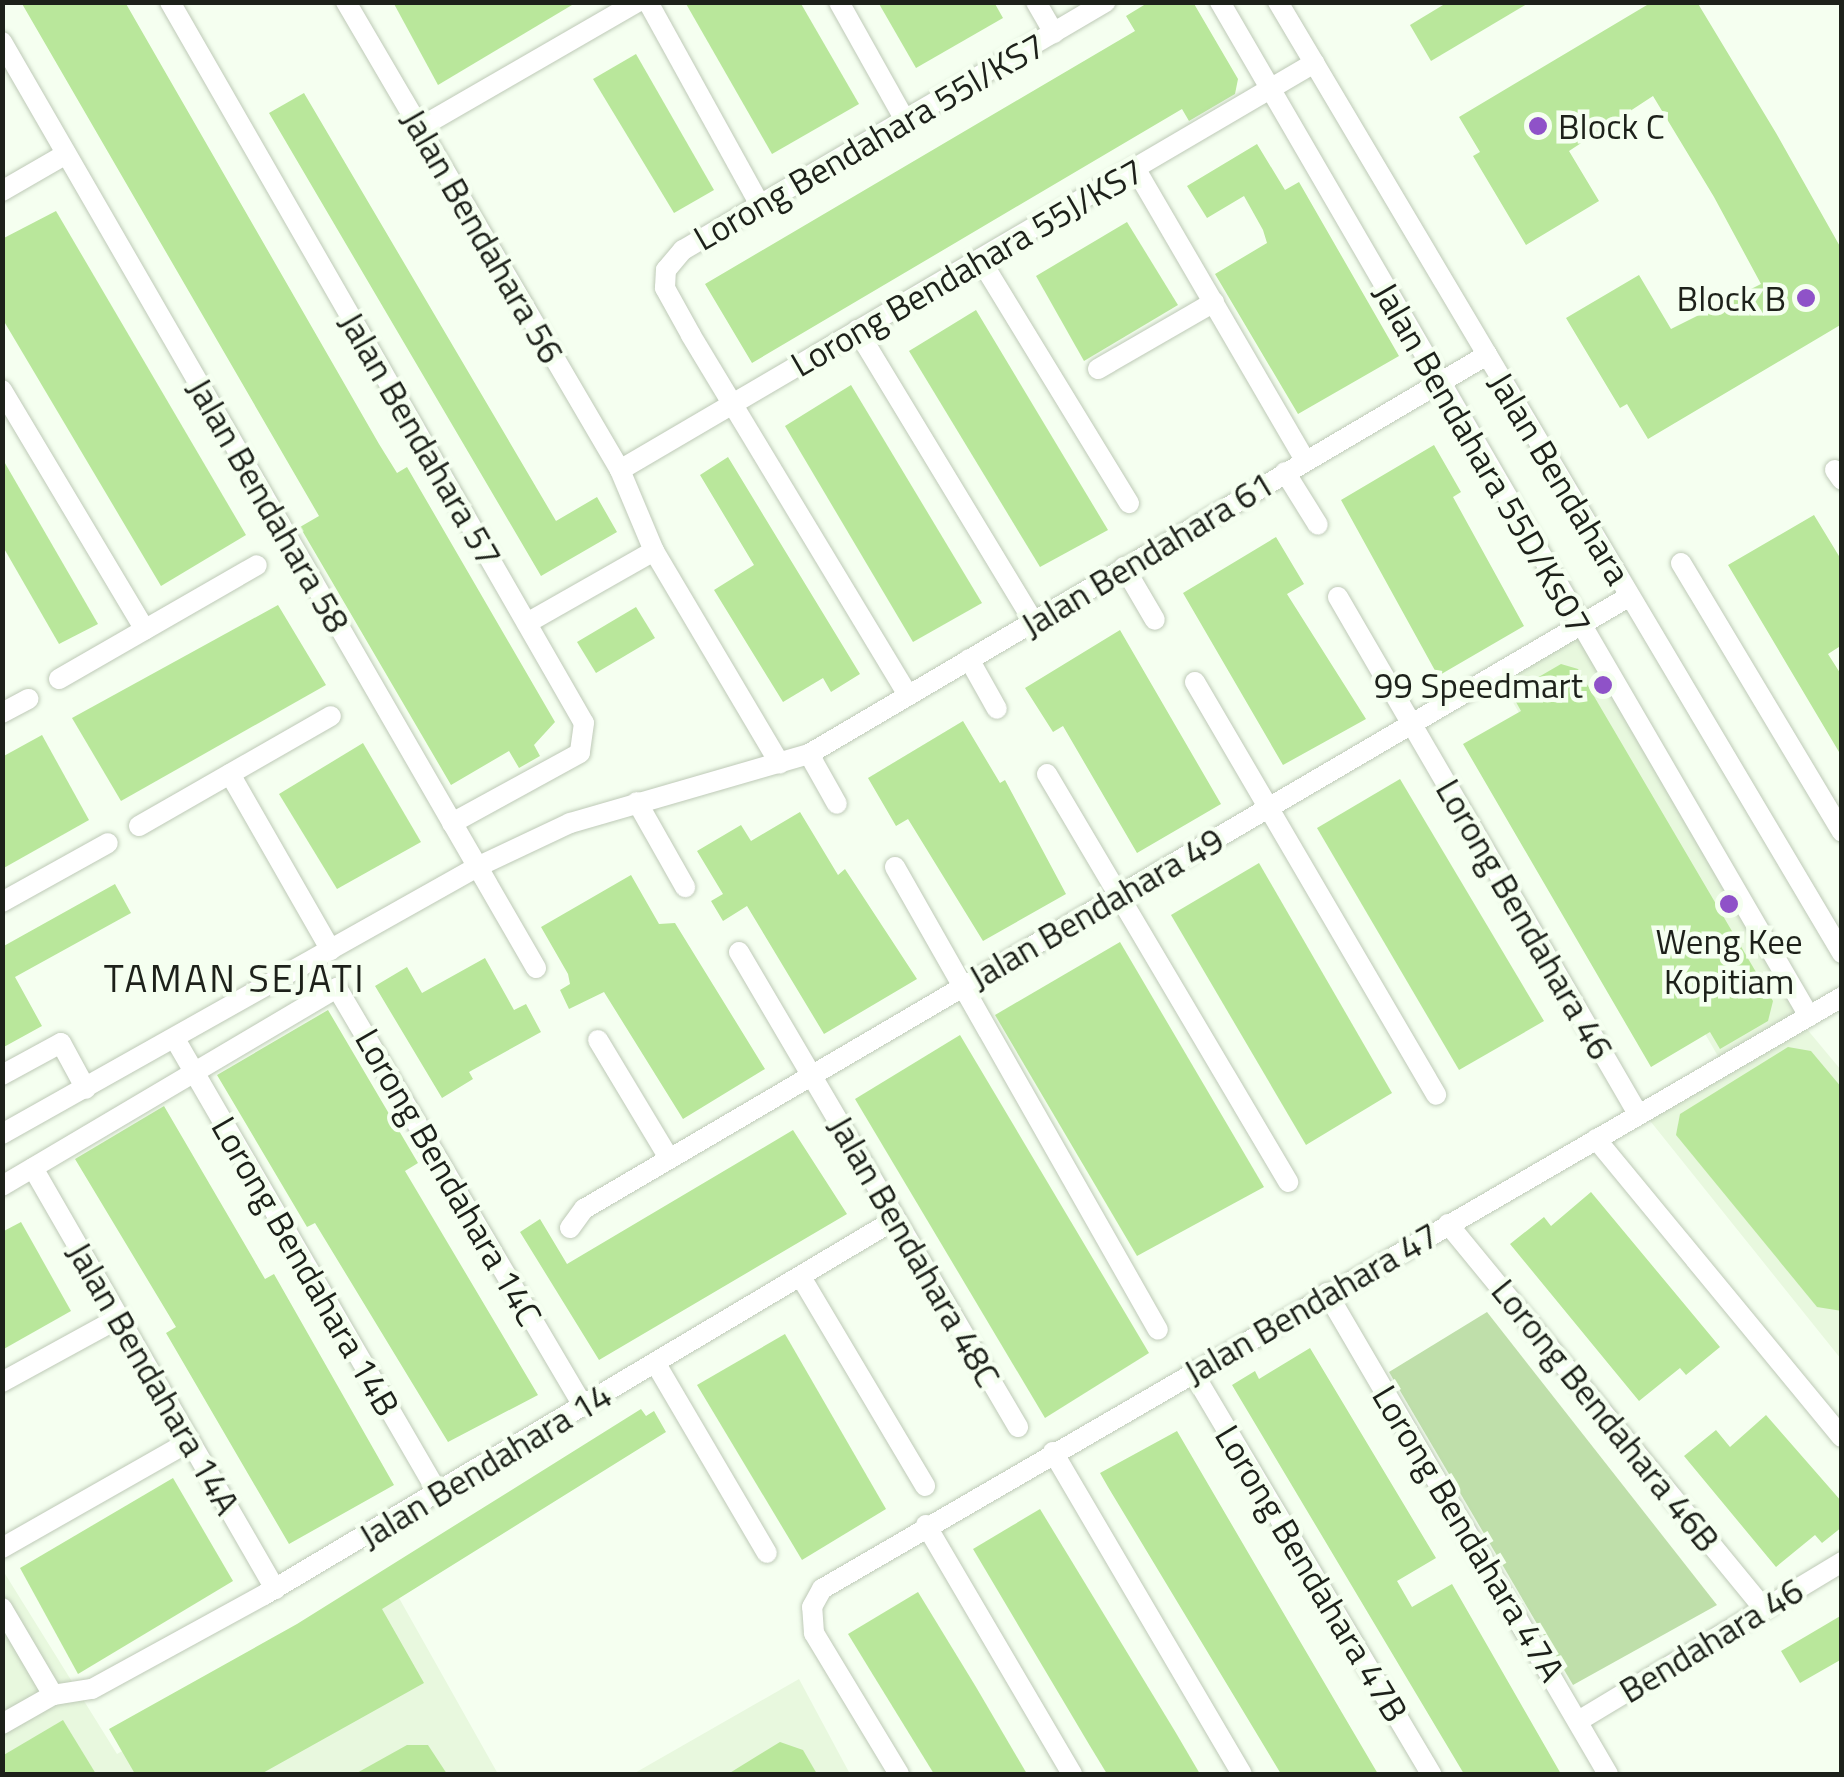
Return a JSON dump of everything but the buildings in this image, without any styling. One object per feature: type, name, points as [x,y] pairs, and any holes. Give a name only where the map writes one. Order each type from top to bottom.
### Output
[{"type":"street","name":"Jalan Bendahara 57","points":[[170,2],[584,723],[580,753],[452,823]]},
{"type":"street","name":"Jalan Bendahara 56","points":[[346,2],[620,470],[654,551],[780,764]]},
{"type":"street","points":[[419,128],[637,2]]},
{"type":"street","points":[[648,2],[760,205]]},
{"type":"street","points":[[839,2],[905,120]]},
{"type":"street","points":[[1036,2],[1054,33]]},
{"type":"street","name":"Lorong Bendahara 55I/KS7","points":[[735,402],[665,288],[666,270],[682,250],[1106,2]]},
{"type":"street","name":"Jalan Bendahara 55D/Ks07","points":[[1220,2],[1809,1016]]},
{"type":"street","name":"Jalan Bendahara","points":[[1278,2],[1842,953]]},
{"type":"street","name":"Jalan Bendahara 58","points":[[2,42],[536,968]]},
{"type":"street","name":"Lorong Bendahara 55J/KS7","points":[[620,470],[1314,64]]},
{"type":"street","points":[[2,191],[66,154]]},
{"type":"street","points":[[1135,168],[1304,460]]},
{"type":"street","points":[[980,259],[1129,503]]},
{"type":"street","points":[[1098,369],[1214,302]]},
{"type":"street","points":[[857,330],[1033,621]]},
{"type":"street","name":"Jalan Bendahara 61","points":[[2,1134],[477,867],[570,823],[808,754],[1487,355]]},
{"type":"street","points":[[2,390],[145,630]]},
{"type":"street","points":[[735,402],[908,696]]},
{"type":"street","points":[[1285,472],[1318,526]]},
{"type":"street","points":[[527,623],[654,551]]},
{"type":"street","points":[[1681,563],[1842,832]]},
{"type":"street","points":[[59,679],[258,566]]},
{"type":"street","points":[[1124,567],[1155,620]]},
{"type":"street","name":"Jalan Bendahara 49","points":[[570,1228],[584,1209],[669,1158],[1630,596]]},
{"type":"street","name":"Lorong Bendahara 46","points":[[1338,598],[1638,1114]]},
{"type":"street","points":[[969,659],[997,709]]},
{"type":"street","points":[[1195,682],[1436,1095]]},
{"type":"street","points":[[2,713],[28,699]]},
{"type":"street","points":[[139,826],[331,716]]},
{"type":"street","points":[[808,754],[837,804]]},
{"type":"street","points":[[230,774],[331,950]]},
{"type":"street","points":[[1047,774],[1122,893],[1288,1182]]},
{"type":"street","points":[[637,802],[685,886]]},
{"type":"street","points":[[2,902],[108,843]]},
{"type":"street","points":[[894,867],[1158,1330]]},
{"type":"street","name":"Jalan Bendahara 48C","points":[[739,952],[1018,1427]]},
{"type":"street","name":"Lorong Bendahara 14C","points":[[194,1073],[338,988],[584,1407]]},
{"type":"street","name":"Jalan Bendahara 47","points":[[899,1774],[814,1633],[812,1607],[822,1589],[926,1525],[1842,997]]},
{"type":"street","name":"Lorong Bendahara 14B","points":[[175,1040],[438,1493]]},
{"type":"street","points":[[598,1040],[669,1158]]},
{"type":"street","points":[[2,1075],[61,1043],[86,1089]]},
{"type":"street","points":[[2,1186],[194,1073]]},
{"type":"street","points":[[1596,1138],[1842,1437]]},
{"type":"street","name":"Jalan Bendahara 14A","points":[[33,1168],[275,1589]]},
{"type":"street","name":"Jalan Bendahara 14","points":[[2,1724],[60,1694],[92,1689],[275,1589],[896,1219]]},
{"type":"street","name":"Lorong Bendahara 46B","points":[[1448,1224],[1763,1608]]},
{"type":"street","points":[[802,1277],[926,1486]]},
{"type":"street","name":"Lorong Bendahara 47A","points":[[1328,1293],[1608,1774]]},
{"type":"street","points":[[2,1382],[119,1318]]},
{"type":"street","points":[[656,1364],[767,1553]]},
{"type":"street","name":"Lorong Bendahara 47B","points":[[1192,1371],[1430,1774]]},
{"type":"street","points":[[2,1548],[190,1440]]},
{"type":"street","points":[[1053,1452],[1242,1774]]},
{"type":"street","points":[[926,1525],[1072,1774]]},
{"type":"street","name":"Bendahara 46","points":[[1580,1720],[1842,1562]]},
{"type":"street","points":[[2,1608],[60,1694]]},
{"type":"shaded area","points":[[1579,635],[1806,1028],[1841,1070],[1841,1359],[1647,1117],[1726,1070],[1500,680]]},
{"type":"shaded area","points":[[2,1569],[117,1754],[399,1598],[498,1774],[3,1774]]},
{"type":"shaded area","points":[[799,1679],[850,1774],[633,1774]]},
{"type":"green space","points":[[1487,1312],[1717,1605],[1573,1685],[1389,1372]]},
{"type":"place","name":"Block C","points":[[1538,126]]},
{"type":"place","name":"Block B","points":[[1806,298]]},
{"type":"place","name":"99 Speedmart","points":[[1603,685]]},
{"type":"place","name":"Weng Kee Kopitiam","points":[[1729,904]]},
{"type":"district","name":"TAMAN SEJATI","points":[[235,979]]}]
